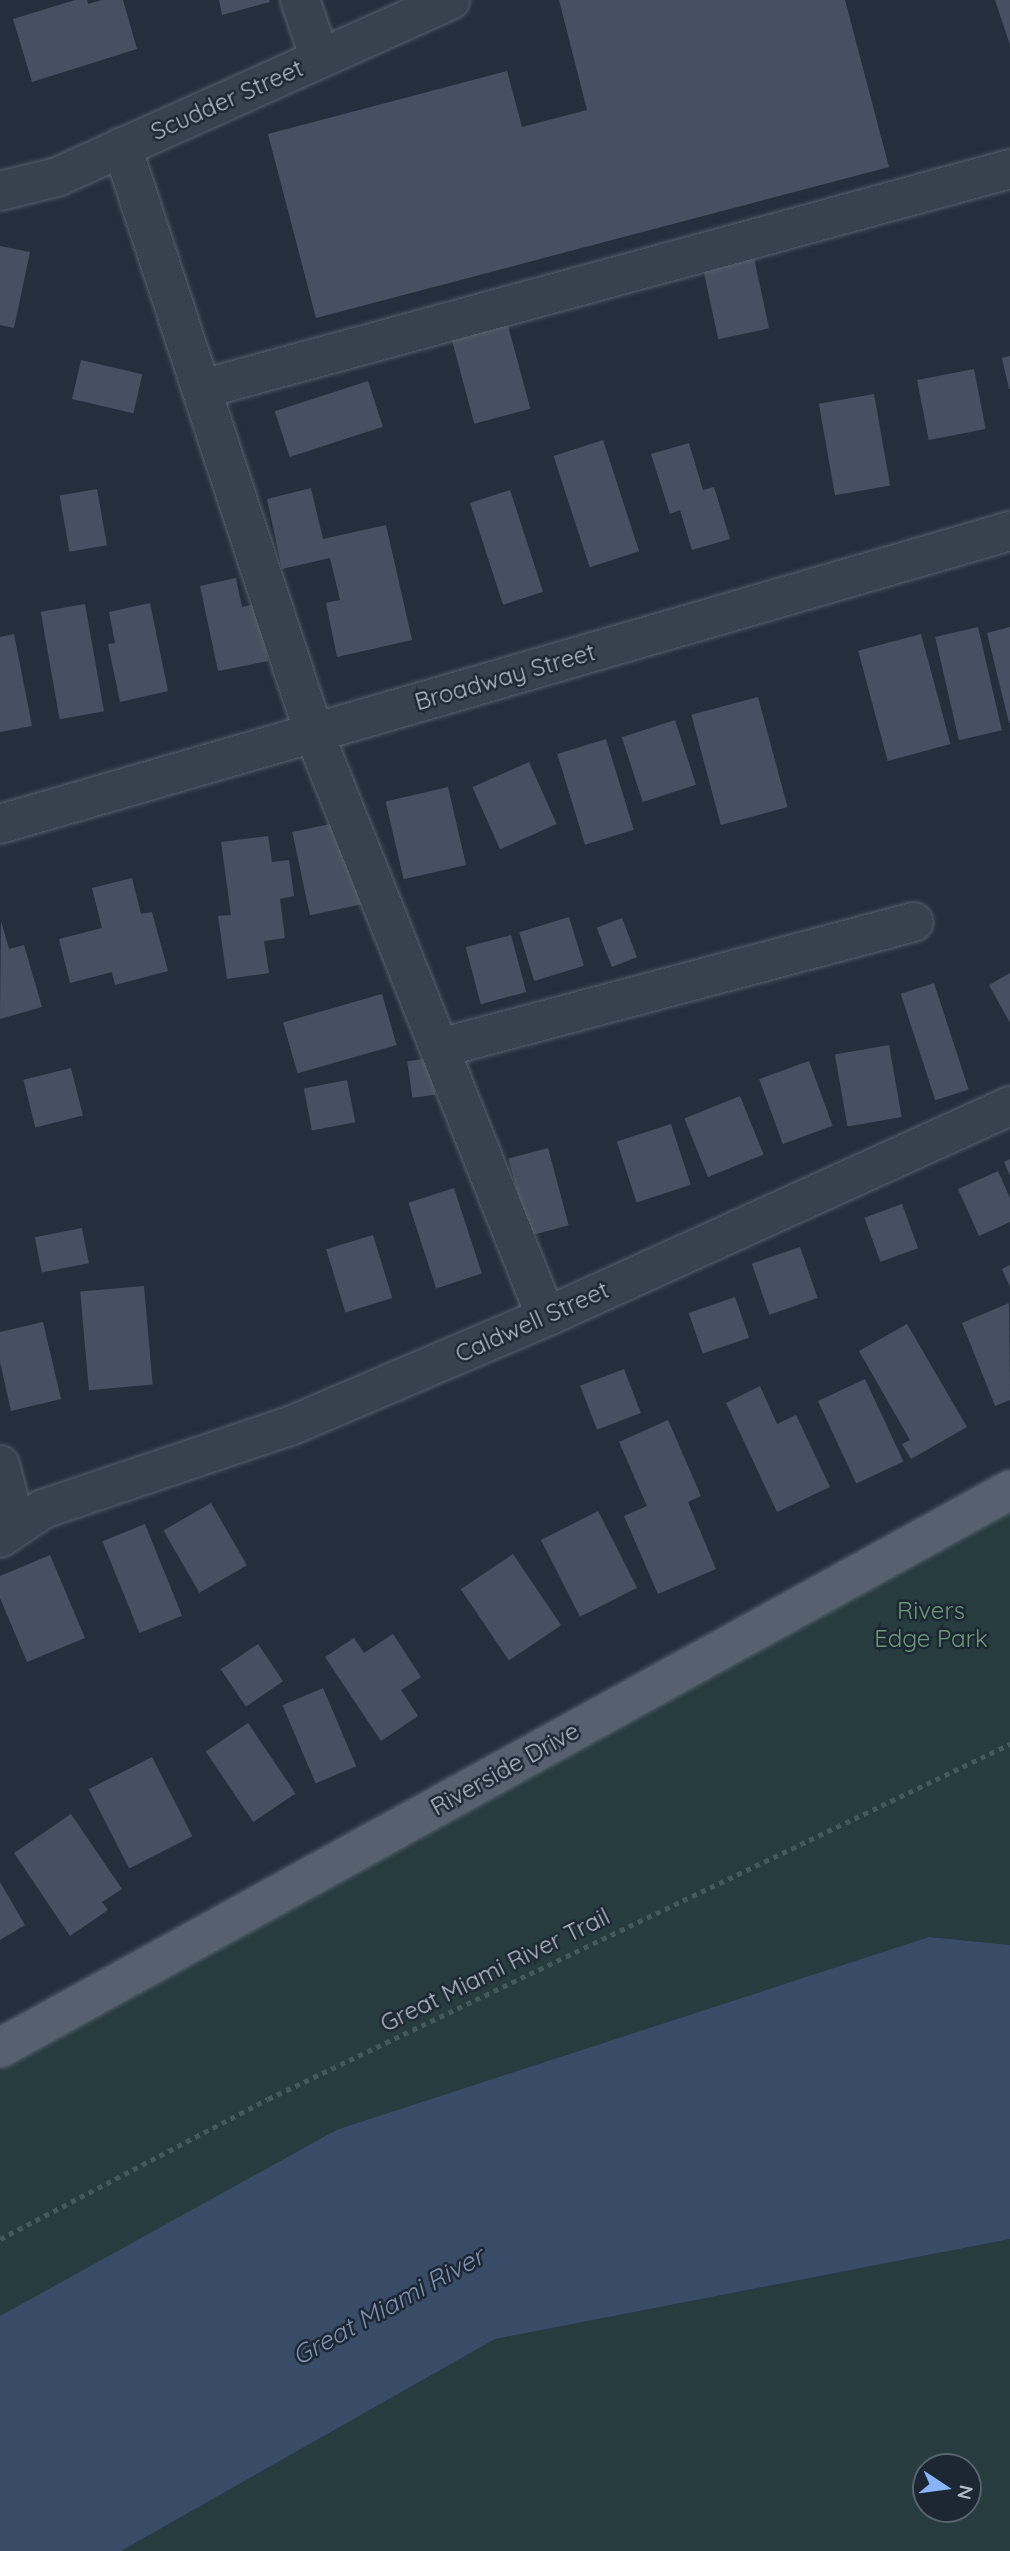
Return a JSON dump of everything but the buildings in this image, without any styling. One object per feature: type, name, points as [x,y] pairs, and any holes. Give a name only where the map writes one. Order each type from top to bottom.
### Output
[{"type":"main road","name":"Riverside Drive","points":[[0,2048],[1010,1490]]},
{"type":"street","points":[[300,0],[320,58]]},
{"type":"street","name":"Scudder Street","points":[[0,191],[57,177],[450,0]]},
{"type":"street","points":[[122,147],[314,733],[546,1317]]},
{"type":"street","points":[[202,389],[1010,169]]},
{"type":"street","name":"Broadway Street","points":[[0,824],[1010,531]]},
{"type":"street","points":[[440,1048],[914,922]]},
{"type":"street","name":"Caldwell Street","points":[[13,1515],[290,1426],[546,1317],[1010,1106]]},
{"type":"street","points":[[0,1465],[13,1515]]},
{"type":"path","name":"Great Miami River Trail","points":[[0,2239],[268,2099],[1010,1744]]},
{"type":"green space","name":"Rivers Edge Park","points":[[1010,1490],[1010,1945],[929,1937],[336,2130],[0,2316],[0,2048]]},
{"type":"green space","points":[[1010,2239],[1010,2551],[121,2551],[495,2339]]},
{"type":"water","name":"Great Miami River","points":[[929,1937],[1010,1945],[1010,2239],[495,2339],[121,2551],[0,2551],[0,2316],[336,2130]]}]
